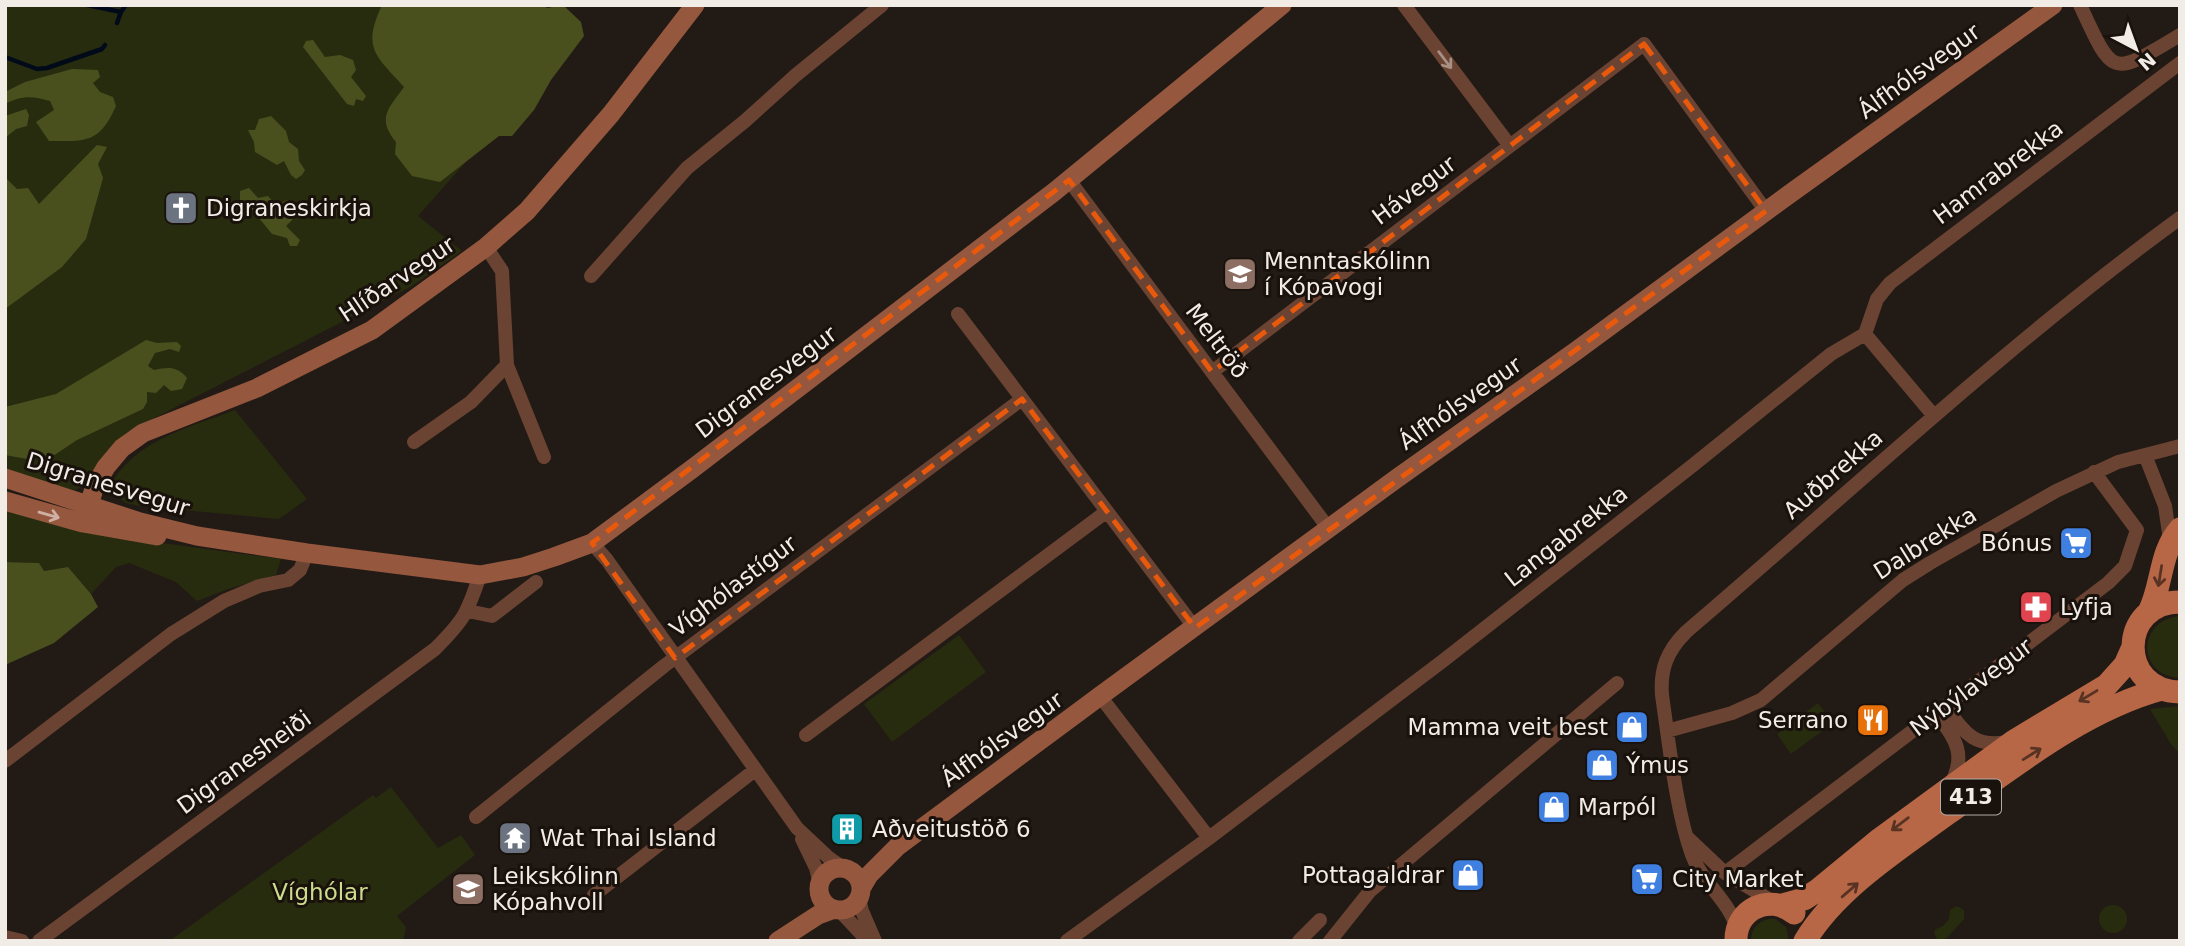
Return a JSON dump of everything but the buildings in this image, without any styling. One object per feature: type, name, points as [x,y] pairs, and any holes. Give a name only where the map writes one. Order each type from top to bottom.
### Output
[{"type":"main road","points":[[2149,612],[2157,593],[2162,559],[2175,534]]},
{"type":"main road","points":[[2149,612],[2159,606],[2178,602]]},
{"type":"main road","name":"413","points":[[1735,937],[1741,919],[1749,911],[1759,905],[1804,899],[2014,741],[2107,685],[2125,665],[2137,628],[2149,612]]},
{"type":"main road","name":"413","points":[[2133,647],[2135,663],[2143,676],[2171,691]]},
{"type":"main road","name":"413","points":[[1805,941],[1825,913],[1845,894],[1925,830],[2023,760],[2135,696],[2171,691]]},
{"type":"main road","name":"413","points":[[1779,904],[1792,910],[1800,919],[1805,941]]},
{"type":"street","name":"Hlíðarvegur","points":[[85,514],[106,467],[122,448],[143,433],[257,388],[372,330],[486,247],[527,211],[611,114],[695,5]]},
{"type":"street","points":[[591,276],[687,168],[882,5]]},
{"type":"street","name":"Digranesvegur","points":[[5,501],[140,522],[197,536],[306,553],[480,575],[523,567],[592,543],[1069,180],[1282,5]]},
{"type":"street","points":[[1404,5],[1510,146]]},
{"type":"street","name":"Álfhólsvegur","points":[[860,892],[869,875],[898,846],[1329,529],[2053,5]]},
{"type":"street","points":[[2080,5],[2099,48],[2109,60],[2121,65],[2133,63],[2180,35]]},
{"type":"street","name":"Hávegur","points":[[1212,372],[1644,44],[1766,211]]},
{"type":"street","name":"Hamrabrekka","points":[[1865,334],[1877,299],[1890,283],[2180,62]]},
{"type":"street","name":"Meltröð","points":[[1069,180],[1329,529]]},
{"type":"street","name":"Auðbrekka","points":[[1735,937],[1730,911],[1696,866],[1687,838],[1667,731],[1661,679],[1668,653],[1675,643],[1934,416],[2117,263],[2180,218]]},
{"type":"street","points":[[486,247],[502,271],[507,365],[544,457]]},
{"type":"street","points":[[958,314],[1195,628]]},
{"type":"street","points":[[1865,334],[1934,416]]},
{"type":"street","name":"Langabrekka","points":[[1067,941],[1209,838],[1444,660],[1831,354],[1865,334]]},
{"type":"street","points":[[414,442],[471,402],[507,365]]},
{"type":"street","name":"Víghólastígur","points":[[475,817],[675,658],[1022,399]]},
{"type":"street","name":"Dalbrekka","points":[[1667,731],[1732,713],[1761,700],[1903,580],[1954,549],[2094,472],[2180,446]]},
{"type":"street","points":[[2145,455],[2175,534]]},
{"type":"street","name":"Nýbýlavegur","points":[[1725,873],[2108,583],[2125,566],[2137,530],[2094,472]]},
{"type":"street","name":"Digranesvegur","points":[[5,478],[85,514]]},
{"type":"street","points":[[2162,500],[2170,506],[2180,508]]},
{"type":"street","points":[[806,735],[1106,512]]},
{"type":"street","points":[[592,543],[607,560],[797,828],[816,868],[824,903],[837,910],[869,941]]},
{"type":"street","points":[[5,761],[171,634],[224,601],[259,586],[288,580],[300,570],[306,553]]},
{"type":"street","name":"Digranesheiði","points":[[42,940],[435,649],[461,623],[480,575]]},
{"type":"street","points":[[468,611],[492,616],[536,582]]},
{"type":"street","points":[[1330,941],[1370,891],[1617,683]]},
{"type":"street","points":[[1100,696],[1209,838]]},
{"type":"street","points":[[1941,710],[1981,743],[1993,745],[2014,741]]},
{"type":"street","points":[[1941,710],[1959,755],[1957,773],[1950,787]]},
{"type":"street","points":[[594,895],[755,770]]},
{"type":"street","points":[[797,828],[829,858],[857,876],[862,911],[875,941]]},
{"type":"street","points":[[1687,838],[1725,873],[1779,904]]},
{"type":"street","name":"Álfhólsvegur","points":[[845,868],[898,846]]},
{"type":"street","points":[[785,936],[820,888],[822,878],[831,870],[845,868]]},
{"type":"street","points":[[785,936],[818,915],[851,907],[860,892]]},
{"type":"street","points":[[1299,941],[1320,920]]},
{"type":"street","points":[[5,937],[22,941]]},
{"type":"highlighted area","points":[[1644,44],[1766,211],[1195,628],[1022,399],[675,658],[592,543],[1069,180],[1212,372]]},
{"type":"green space","points":[[5,5],[540,5],[571,44],[418,216],[462,251],[412,286],[127,432],[108,450],[91,479],[82,487],[68,492],[5,471]]},
{"type":"green space","points":[[382,5],[544,5],[547,8],[563,5],[581,22],[584,36],[551,80],[534,110],[512,136],[499,136],[440,182],[412,176],[395,154],[396,142],[390,134],[386,120],[390,107],[404,87],[375,50],[373,31]]},
{"type":"green space","points":[[313,40],[325,57],[340,55],[353,60],[356,70],[351,77],[366,96],[363,101],[356,99],[354,106],[347,104],[303,47],[306,41]]},
{"type":"green space","points":[[72,69],[98,70],[100,77],[93,83],[100,92],[113,97],[116,106],[104,127],[90,138],[49,141],[36,122],[54,110],[50,101],[28,97],[5,104],[5,92],[25,82]]},
{"type":"green space","points":[[26,109],[29,115],[27,126],[16,129],[5,138],[5,116]]},
{"type":"green space","points":[[271,116],[286,131],[289,142],[298,149],[299,161],[305,170],[296,179],[284,161],[277,165],[255,152],[248,130],[255,130],[259,119]]},
{"type":"green space","points":[[97,145],[107,147],[98,164],[103,178],[86,239],[62,267],[5,309],[5,177],[17,189],[28,188],[39,204]]},
{"type":"green space","points":[[249,188],[258,198],[268,196],[276,205],[287,200],[297,206],[298,214],[286,226],[300,240],[297,246],[290,246],[287,238],[272,234],[250,207],[240,205],[240,191]]},
{"type":"green space","points":[[146,340],[157,343],[177,342],[181,346],[179,352],[170,349],[155,353],[148,366],[154,370],[168,368],[180,371],[187,378],[182,389],[171,391],[164,385],[156,393],[147,392],[147,402],[143,409],[77,440],[53,456],[27,459],[5,455],[5,407],[56,394]]},
{"type":"green space","points":[[235,410],[307,499],[279,519],[140,506],[126,503],[115,495],[114,479],[138,454],[168,435]]},
{"type":"green space","points":[[5,505],[140,540],[281,559],[276,575],[197,601],[176,582],[129,563],[116,567],[91,594],[68,567],[43,571],[39,563],[5,562]]},
{"type":"green space","points":[[5,562],[39,563],[44,571],[68,567],[91,594],[98,607],[54,643],[5,665]]},
{"type":"green space","points":[[2180,616],[2180,678],[2166,675],[2155,668],[2147,647],[2156,627],[2166,620]]},
{"type":"green space","points":[[959,635],[986,672],[892,742],[864,704]]},
{"type":"green space","points":[[1818,703],[1833,723],[1791,754],[1777,734]]},
{"type":"green space","points":[[2180,706],[2180,754],[2150,709]]},
{"type":"green space","name":"Víghólar","points":[[391,787],[438,848],[461,835],[475,855],[397,916],[406,927],[403,941],[169,941],[373,795],[376,798]]},
{"type":"green space","points":[[2113,905],[2123,909],[2127,919],[2123,929],[2113,933],[2103,929],[2099,919],[2103,909]]},
{"type":"green space","points":[[1957,906],[1964,910],[1964,919],[1947,938],[1937,939],[1934,932],[1943,926],[1949,919],[1950,910]]},
{"type":"green space","points":[[1769,919],[1775,919],[1786,927],[1789,941],[1751,941],[1756,927]]},
{"type":"waterway","points":[[87,5],[121,12]]},
{"type":"waterway","points":[[117,23],[126,5]]},
{"type":"waterway","points":[[5,57],[37,69],[47,68],[102,49],[105,45]]},
{"type":"place","name":"Digraneskirkja","points":[[181,208]]},
{"type":"place","name":"Menntaskólinn í Kópavogi","points":[[1240,274]]},
{"type":"place","name":"Bónus","points":[[2076,543]]},
{"type":"place","name":"Lyfja","points":[[2036,607]]},
{"type":"place","name":"Serrano","points":[[1873,720]]},
{"type":"place","name":"Mamma veit best","points":[[1632,727]]},
{"type":"place","name":"Ýmus","points":[[1602,765]]},
{"type":"place","name":"Marpól","points":[[1554,807]]},
{"type":"place","name":"Aðveitustöð 6","points":[[847,829]]},
{"type":"place","name":"Wat Thai Island","points":[[515,838]]},
{"type":"place","name":"Pottagaldrar","points":[[1468,875]]},
{"type":"place","name":"City Market","points":[[1647,879]]},
{"type":"place","name":"Leikskólinn Kópahvoll","points":[[468,889]]}]
